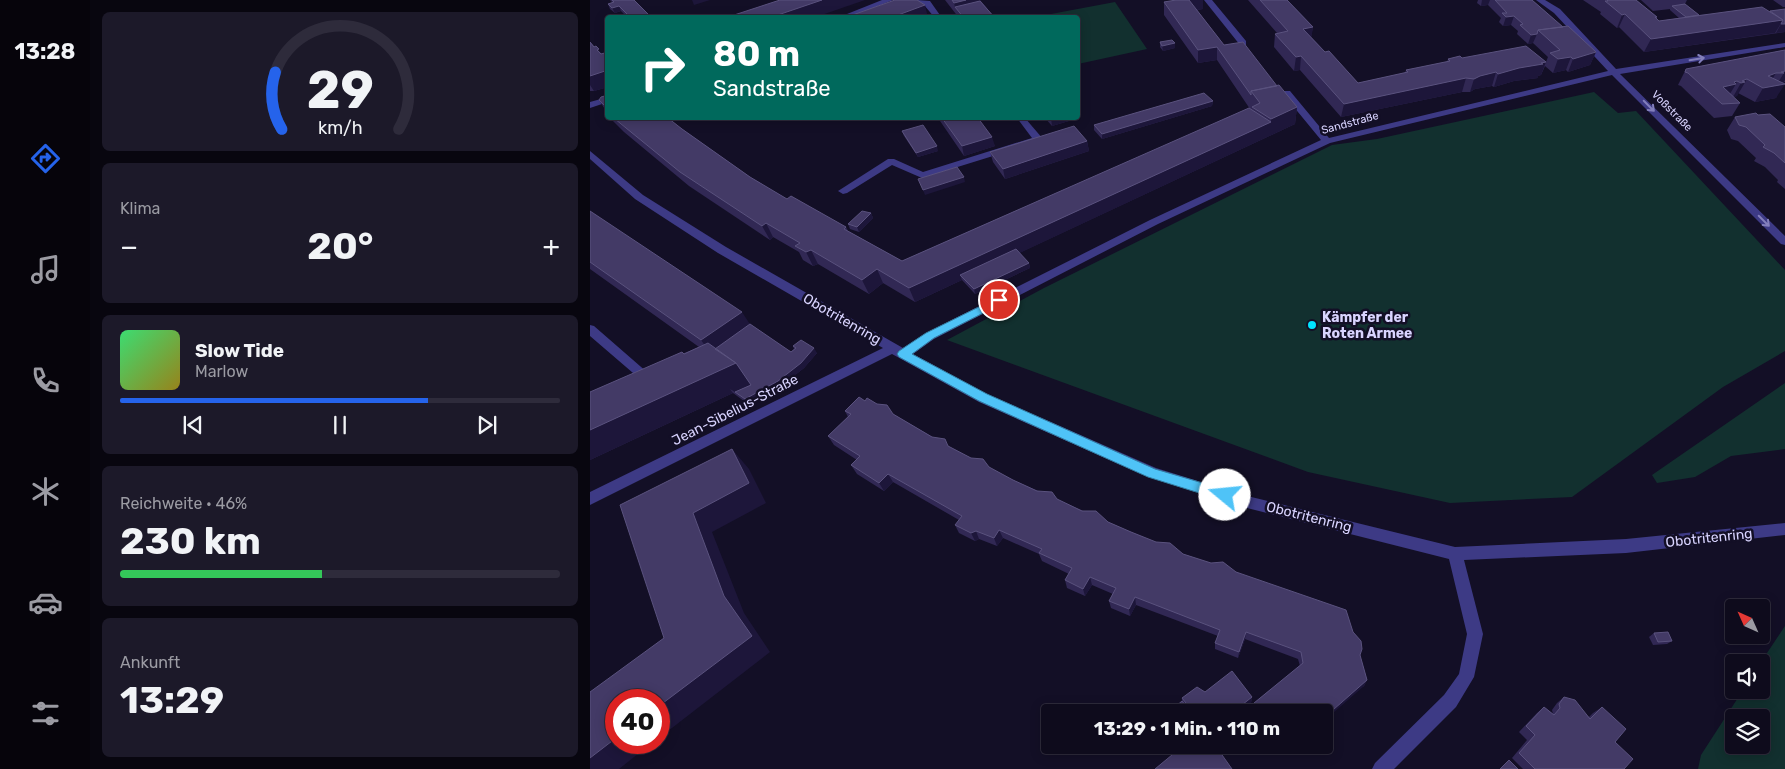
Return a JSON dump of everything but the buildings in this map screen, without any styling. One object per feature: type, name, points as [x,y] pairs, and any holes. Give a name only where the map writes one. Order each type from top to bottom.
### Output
[{"type":"street","points":[[848,15],[890,0]]},
{"type":"street","points":[[921,0],[927,2],[937,15]]},
{"type":"street","points":[[1208,0],[1243,43]]},
{"type":"street","name":"Voßstraße","points":[[1540,0],[1556,11],[1614,72],[1785,242]]},
{"type":"street","name":"Sandstraße","points":[[898,351],[1154,222],[1327,141],[1614,72],[1785,45]]},
{"type":"street","points":[[1287,93],[1327,141]]},
{"type":"street","points":[[590,106],[605,100]]},
{"type":"street","points":[[843,191],[891,161],[922,175],[1038,138],[1023,120]]},
{"type":"street","name":"Obotritenring","points":[[590,154],[639,197],[722,250],[898,351],[983,398],[1153,473],[1243,501],[1455,554],[1626,546],[1785,529]]},
{"type":"street","points":[[590,329],[644,376]]},
{"type":"street","name":"Jean-Sibelius-Straße","points":[[590,499],[898,351]]},
{"type":"street","points":[[1381,769],[1450,701],[1466,677],[1475,634],[1455,554]]},
{"type":"green space","points":[[1115,2],[1147,49],[1080,64],[1080,15],[1046,15]]},
{"type":"green space","points":[[1594,92],[1618,113],[1636,111],[1785,270],[1785,351],[1723,387],[1572,497],[1450,503],[1308,472],[947,340],[1044,288],[1332,145],[1377,139]]},
{"type":"green space","points":[[1785,383],[1785,449],[1731,456],[1695,477],[1657,483],[1652,475]]},
{"type":"green space","points":[[1785,626],[1785,769],[1698,769],[1701,755],[1725,718],[1725,754],[1770,754],[1770,709],[1731,709],[1737,699],[1770,699],[1770,654],[1766,654]]},
{"type":"place","name":"Kämpfer der Roten Armee","points":[[1312,325]]},
{"type":"route","points":[[999,300],[930,336],[903,354],[983,398],[1153,473],[1225,495]]}]
